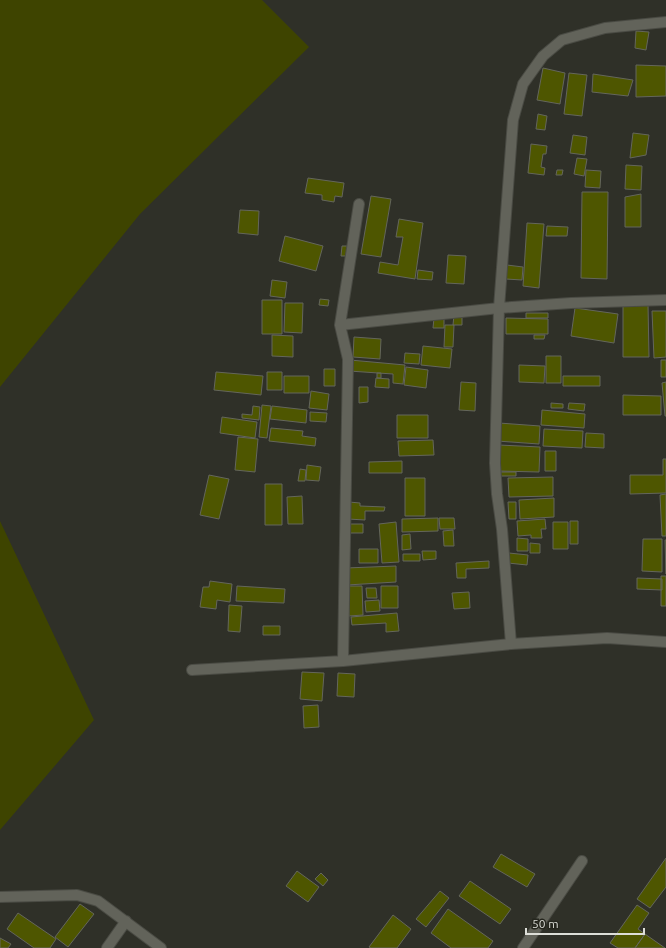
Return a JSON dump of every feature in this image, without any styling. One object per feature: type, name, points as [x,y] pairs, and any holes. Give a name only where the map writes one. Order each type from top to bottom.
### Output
[{"type":"street","points":[[511,644],[495,463],[499,308],[514,120],[523,84],[543,56],[562,40],[604,28],[666,22]]},
{"type":"street","points":[[343,661],[348,359],[340,325],[359,204]]},
{"type":"street","points":[[340,325],[499,308],[666,300]]},
{"type":"street","points":[[192,670],[343,661],[511,644],[607,638],[666,642]]},
{"type":"street","points":[[523,948],[582,861]]},
{"type":"street","points":[[0,897],[77,895],[98,901],[162,948]]},
{"type":"street","points":[[107,948],[126,921]]},
{"type":"green space","points":[[0,0],[262,0],[309,47],[140,214],[0,387]]},
{"type":"green space","points":[[0,521],[94,720],[0,830]]},
{"type":"building","points":[[636,31],[649,32],[646,50],[635,48]]},
{"type":"building","points":[[636,65],[666,66],[666,96],[636,97]]},
{"type":"building","points":[[543,68],[565,73],[560,104],[537,100]]},
{"type":"building","points":[[569,73],[587,75],[582,116],[564,114]]},
{"type":"building","points":[[593,74],[633,80],[628,96],[592,92]]},
{"type":"building","points":[[538,114],[547,116],[545,130],[536,129]]},
{"type":"building","points":[[633,133],[649,135],[646,155],[630,158]]},
{"type":"building","points":[[573,135],[587,137],[585,155],[570,153]]},
{"type":"building","points":[[531,144],[547,146],[546,154],[543,154],[541,167],[545,168],[544,175],[528,173]]},
{"type":"building","points":[[577,158],[587,159],[584,176],[574,174]]},
{"type":"building","points":[[626,165],[642,166],[641,190],[625,189]]},
{"type":"building","points":[[557,170],[563,170],[562,175],[556,175]]},
{"type":"building","points":[[586,170],[601,171],[600,188],[585,187]]},
{"type":"building","points":[[308,178],[344,183],[342,197],[335,196],[334,202],[322,200],[322,195],[305,193]]},
{"type":"building","points":[[582,192],[608,192],[607,279],[581,278]]},
{"type":"building","points":[[641,194],[641,227],[625,227],[625,197]]},
{"type":"building","points":[[371,196],[391,199],[381,257],[361,254]]},
{"type":"building","points":[[240,210],[259,211],[258,235],[238,233]]},
{"type":"building","points":[[399,219],[423,223],[415,279],[378,273],[380,262],[398,265],[403,237],[396,237]]},
{"type":"building","points":[[527,223],[544,224],[539,288],[523,286]]},
{"type":"building","points":[[547,226],[568,227],[567,236],[546,236]]},
{"type":"building","points":[[285,236],[323,246],[316,271],[279,261]]},
{"type":"building","points":[[342,246],[347,246],[346,256],[341,256]]},
{"type":"building","points":[[448,255],[466,256],[464,284],[446,283]]},
{"type":"building","points":[[507,265],[523,267],[522,280],[506,279]]},
{"type":"building","points":[[418,270],[433,272],[432,280],[417,279]]},
{"type":"building","points":[[272,280],[287,282],[285,298],[270,296]]},
{"type":"building","points":[[320,299],[329,300],[328,306],[319,305]]},
{"type":"building","points":[[262,300],[282,300],[282,334],[262,334]]},
{"type":"building","points":[[285,303],[303,303],[302,333],[284,332]]},
{"type":"building","points":[[623,305],[648,305],[649,357],[623,357]]},
{"type":"building","points":[[575,308],[618,314],[614,343],[571,336]]},
{"type":"building","points":[[652,311],[666,311],[666,357],[654,358]]},
{"type":"building","points":[[526,313],[548,313],[548,318],[526,318]]},
{"type":"building","points":[[454,315],[462,316],[462,325],[453,325]]},
{"type":"building","points":[[434,318],[444,319],[444,328],[433,328]]},
{"type":"building","points":[[506,318],[548,319],[548,334],[506,334]]},
{"type":"building","points":[[445,325],[454,325],[453,347],[444,347]]},
{"type":"building","points":[[272,335],[293,336],[293,357],[272,356]]},
{"type":"building","points":[[534,335],[545,335],[544,339],[534,339]]},
{"type":"building","points":[[354,337],[381,339],[380,359],[353,357]]},
{"type":"building","points":[[423,346],[452,349],[450,368],[421,365]]},
{"type":"building","points":[[405,353],[420,354],[419,364],[404,363]]},
{"type":"building","points":[[546,356],[561,356],[561,383],[546,383]]},
{"type":"building","points":[[350,360],[405,365],[403,384],[393,383],[393,374],[349,371]]},
{"type":"building","points":[[661,360],[666,360],[666,377],[661,377]]},
{"type":"building","points":[[519,365],[545,366],[544,383],[519,382]]},
{"type":"building","points":[[406,367],[428,370],[426,388],[404,385]]},
{"type":"building","points":[[324,369],[335,369],[335,386],[324,386]]},
{"type":"building","points":[[216,372],[263,376],[261,395],[214,390]]},
{"type":"building","points":[[267,372],[282,372],[282,390],[267,390]]},
{"type":"building","points":[[377,373],[381,373],[381,378],[377,378]]},
{"type":"building","points":[[284,376],[309,376],[309,393],[284,393]]},
{"type":"building","points":[[563,376],[600,376],[600,386],[563,386]]},
{"type":"building","points":[[376,378],[389,379],[389,388],[375,387]]},
{"type":"building","points":[[461,382],[476,383],[475,411],[459,410]]},
{"type":"building","points":[[666,382],[666,416],[665,416],[662,383]]},
{"type":"building","points":[[359,387],[368,387],[368,402],[359,403]]},
{"type":"building","points":[[311,391],[329,394],[327,410],[309,408]]},
{"type":"building","points":[[623,395],[661,396],[661,415],[623,415]]},
{"type":"building","points":[[551,403],[563,404],[563,408],[551,408]]},
{"type":"building","points":[[569,403],[585,404],[584,411],[568,409]]},
{"type":"building","points":[[262,405],[271,406],[267,438],[259,437]]},
{"type":"building","points":[[253,406],[260,407],[259,420],[242,418],[242,414],[252,415]]},
{"type":"building","points":[[272,406],[307,410],[306,423],[270,419]]},
{"type":"building","points":[[542,410],[585,414],[584,428],[541,425]]},
{"type":"building","points":[[310,412],[327,413],[326,422],[310,421]]},
{"type":"building","points":[[397,415],[428,415],[428,438],[397,438]]},
{"type":"building","points":[[222,417],[257,422],[255,438],[220,433]]},
{"type":"building","points":[[499,423],[540,426],[539,444],[497,441]]},
{"type":"building","points":[[271,428],[303,431],[302,436],[316,438],[315,446],[269,441]]},
{"type":"building","points":[[544,429],[583,431],[582,448],[543,446]]},
{"type":"building","points":[[586,433],[604,434],[604,448],[585,447]]},
{"type":"building","points":[[238,437],[258,439],[255,472],[235,470]]},
{"type":"building","points":[[433,440],[434,455],[399,456],[398,441]]},
{"type":"building","points":[[499,445],[540,447],[539,472],[498,471]]},
{"type":"building","points":[[545,451],[556,451],[556,471],[545,471]]},
{"type":"building","points":[[663,459],[666,459],[666,493],[630,494],[630,475],[663,475]]},
{"type":"building","points":[[402,461],[402,473],[369,473],[369,462]]},
{"type":"building","points":[[307,465],[321,467],[319,481],[306,480]]},
{"type":"building","points":[[300,469],[306,470],[305,481],[298,481]]},
{"type":"building","points":[[498,472],[516,472],[516,476],[498,476]]},
{"type":"building","points":[[209,475],[229,479],[219,519],[200,515]]},
{"type":"building","points":[[553,477],[553,496],[509,497],[508,478]]},
{"type":"building","points":[[405,478],[425,478],[425,516],[405,516]]},
{"type":"building","points":[[265,484],[282,484],[282,525],[265,525]]},
{"type":"building","points":[[666,494],[666,536],[662,536],[660,495]]},
{"type":"building","points":[[302,496],[303,524],[288,524],[287,497]]},
{"type":"building","points":[[554,498],[554,517],[520,519],[519,500]]},
{"type":"building","points":[[349,502],[360,503],[360,506],[385,507],[384,511],[365,511],[365,520],[348,519]]},
{"type":"building","points":[[508,502],[516,502],[516,519],[509,519]]},
{"type":"building","points":[[438,518],[438,531],[402,532],[402,519]]},
{"type":"building","points":[[439,518],[454,518],[455,529],[440,529]]},
{"type":"building","points":[[545,519],[546,529],[541,529],[542,538],[531,538],[531,535],[518,536],[517,521]]},
{"type":"building","points":[[570,521],[578,521],[578,544],[570,544]]},
{"type":"building","points":[[396,522],[399,562],[382,563],[379,524]]},
{"type":"building","points":[[553,522],[568,522],[568,549],[553,549]]},
{"type":"building","points":[[350,524],[363,524],[363,533],[350,533]]},
{"type":"building","points":[[453,530],[454,546],[444,546],[443,531]]},
{"type":"building","points":[[410,534],[411,549],[402,550],[402,535]]},
{"type":"building","points":[[517,538],[528,539],[528,551],[517,551]]},
{"type":"building","points":[[643,539],[662,539],[662,572],[642,571]]},
{"type":"building","points":[[665,540],[666,540],[666,574]]},
{"type":"building","points":[[530,543],[540,544],[540,553],[530,553]]},
{"type":"building","points":[[359,549],[378,549],[378,563],[359,563]]},
{"type":"building","points":[[422,551],[436,551],[436,559],[423,560]]},
{"type":"building","points":[[509,553],[528,555],[527,565],[508,563]]},
{"type":"building","points":[[403,554],[420,554],[420,561],[403,561]]},
{"type":"building","points":[[489,561],[489,568],[466,569],[466,578],[457,578],[456,563]]},
{"type":"building","points":[[396,566],[396,582],[347,585],[346,568]]},
{"type":"building","points":[[661,576],[666,576],[666,606],[661,606]]},
{"type":"building","points":[[637,578],[662,579],[662,590],[637,589]]},
{"type":"building","points":[[210,581],[232,584],[230,602],[217,600],[216,609],[200,607],[203,587],[209,587]]},
{"type":"building","points":[[237,586],[285,589],[284,603],[236,601]]},
{"type":"building","points":[[348,586],[362,586],[363,615],[349,616]]},
{"type":"building","points":[[381,586],[398,586],[398,608],[381,608]]},
{"type":"building","points":[[366,588],[376,588],[377,598],[367,598]]},
{"type":"building","points":[[469,592],[470,608],[454,609],[452,593]]},
{"type":"building","points":[[379,600],[380,611],[366,612],[365,601]]},
{"type":"building","points":[[229,605],[242,606],[240,632],[228,631]]},
{"type":"building","points":[[397,613],[399,631],[386,632],[386,623],[352,625],[351,617]]},
{"type":"building","points":[[263,626],[280,626],[280,635],[263,635]]},
{"type":"building","points":[[302,672],[324,673],[322,701],[300,699]]},
{"type":"building","points":[[338,673],[355,674],[354,697],[337,696]]},
{"type":"building","points":[[318,705],[319,727],[304,728],[303,706]]},
{"type":"building","points":[[501,854],[535,874],[527,887],[493,867]]},
{"type":"building","points":[[666,858],[666,887],[650,908],[637,899]]},
{"type":"building","points":[[297,871],[319,887],[308,902],[286,886]]},
{"type":"building","points":[[321,873],[328,880],[323,886],[315,879]]},
{"type":"building","points":[[470,881],[511,909],[500,924],[459,896]]},
{"type":"building","points":[[440,891],[449,898],[426,927],[416,919]]},
{"type":"building","points":[[80,904],[94,914],[68,947],[55,937]]},
{"type":"building","points":[[637,905],[649,913],[638,929],[645,934],[635,948],[618,948],[610,943]]},
{"type":"building","points":[[448,909],[493,941],[488,948],[451,948],[431,933]]},
{"type":"building","points":[[18,913],[56,939],[50,948],[34,948],[7,929]]},
{"type":"building","points":[[393,915],[411,929],[397,948],[369,947]]},
{"type":"building","points":[[645,934],[665,948],[635,948]]},
{"type":"building","points":[[0,938],[11,944],[8,948],[0,948]]}]
